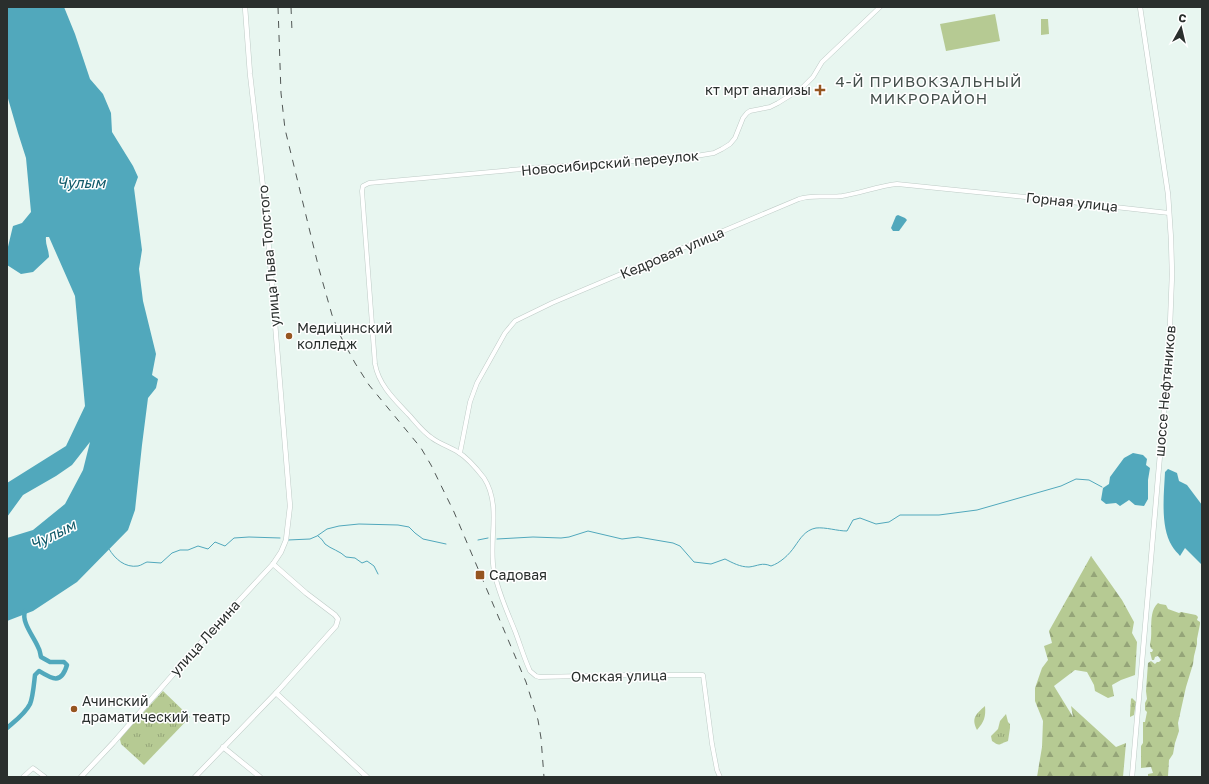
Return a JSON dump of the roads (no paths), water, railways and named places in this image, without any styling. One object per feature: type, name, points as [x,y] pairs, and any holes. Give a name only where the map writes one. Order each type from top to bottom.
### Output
[{"type":"main road","name":"улица Льва Толстого","points":[[245,7],[250,74],[270,249],[290,506]]},
{"type":"main road","name":"шоссе Нефтяников","points":[[1132,777],[1170,327],[1172,274],[1169,213],[1164,166],[1140,7]]},
{"type":"main road","name":"улица Ленина","points":[[81,777],[273,564],[281,552],[286,540],[290,506]]},
{"type":"main road","points":[[195,777],[276,693],[336,626],[338,619],[273,564]]},
{"type":"main road","points":[[276,693],[367,777]]},
{"type":"main road","points":[[223,747],[260,777]]},
{"type":"street","name":"Новосибирский переулок","points":[[460,453],[435,440],[422,430],[390,395],[381,383],[377,374],[361,193],[364,186],[369,183],[534,168],[690,157],[714,153],[725,147],[733,140],[737,135],[742,118],[747,113],[778,103],[796,93],[810,80],[822,62],[880,7]]},
{"type":"street","name":"Кедровая улица","points":[[460,453],[470,402],[477,383],[505,333],[517,320],[552,302],[803,197],[843,196],[877,187],[897,184],[975,192]]},
{"type":"street","name":"Горная улица","points":[[975,192],[1169,213]]},
{"type":"street","name":"Омская улица","points":[[460,453],[480,473],[489,489],[493,513],[492,564],[495,578],[504,606],[515,630],[529,669],[539,677],[703,675],[717,770],[720,777]]},
{"type":"street","points":[[23,777],[33,768],[45,777]]},
{"type":"water","name":"Чулым","points":[[7,7],[64,7],[90,79],[103,94],[111,113],[112,132],[138,177],[134,188],[142,250],[139,269],[143,301],[156,354],[152,375],[158,379],[156,388],[148,398],[135,510],[128,530],[77,582],[33,611],[7,621],[7,538],[33,530],[65,504],[83,470],[90,442],[72,465],[23,495],[7,517],[7,483],[66,446],[85,406],[75,296],[49,237],[46,237],[46,240],[49,257],[33,272],[21,274],[7,265],[7,251],[13,226],[22,223],[31,212],[26,158],[7,95]]},
{"type":"water","points":[[898,215],[907,220],[899,231],[893,231],[891,228],[896,216]]},
{"type":"water","points":[[1133,453],[1143,455],[1147,459],[1146,465],[1150,468],[1148,480],[1148,499],[1144,506],[1135,505],[1129,500],[1120,506],[1116,503],[1106,504],[1101,500],[1103,488],[1109,484],[1110,477],[1124,458]]},
{"type":"water","points":[[1168,469],[1177,473],[1179,481],[1187,485],[1202,505],[1202,565],[1185,548],[1180,556],[1168,538],[1164,520],[1164,500],[1165,472]]},
{"type":"waterway","points":[[497,539],[533,537],[561,538],[588,531],[622,539],[638,537],[673,543],[680,546],[694,562],[711,564],[725,559],[746,567],[762,564],[771,566],[781,561],[806,533],[816,528],[847,531],[853,520],[860,518],[876,524],[889,522],[900,515],[939,515],[977,510],[1061,486],[1076,479],[1089,480],[1102,487]]},
{"type":"waterway","points":[[288,540],[310,539],[327,529],[359,524],[398,525],[409,527],[423,539],[446,544]]},
{"type":"waterway","points":[[318,536],[325,544],[346,557],[355,558],[362,563],[367,561],[374,566],[378,574]]},
{"type":"waterway","points":[[109,549],[121,562],[129,566],[138,566],[147,562],[161,563],[172,553],[180,550],[188,550],[198,546],[208,549],[215,542],[225,546],[234,538],[280,538]]},
{"type":"waterway","points":[[478,540],[488,538]]},
{"type":"waterway","points":[[7,728],[28,708],[33,694],[35,675],[39,671],[52,678],[59,678],[62,676],[67,665],[64,662],[50,662],[41,657],[39,648],[26,625],[24,615],[25,611]]},
{"type":"railway","points":[[278,7],[281,93],[285,129],[319,269],[332,315],[341,337],[355,363],[369,385],[421,448],[454,512],[526,682],[538,720],[544,777]]},
{"type":"railway","points":[[291,7],[292,31]]},
{"type":"place","name":"кт мрт анализы","points":[[820,90]]},
{"type":"place","name":"Медицинский колледж","points":[[289,336]]},
{"type":"place","name":"Садовая","points":[[480,575]]},
{"type":"place","name":"Ачинский драматический театр","points":[[74,709]]},
{"type":"district","name":"4-Й ПРИВОКЗАЛЬНЫЙ МИКРОРАЙОН","points":[[929,90]]}]
